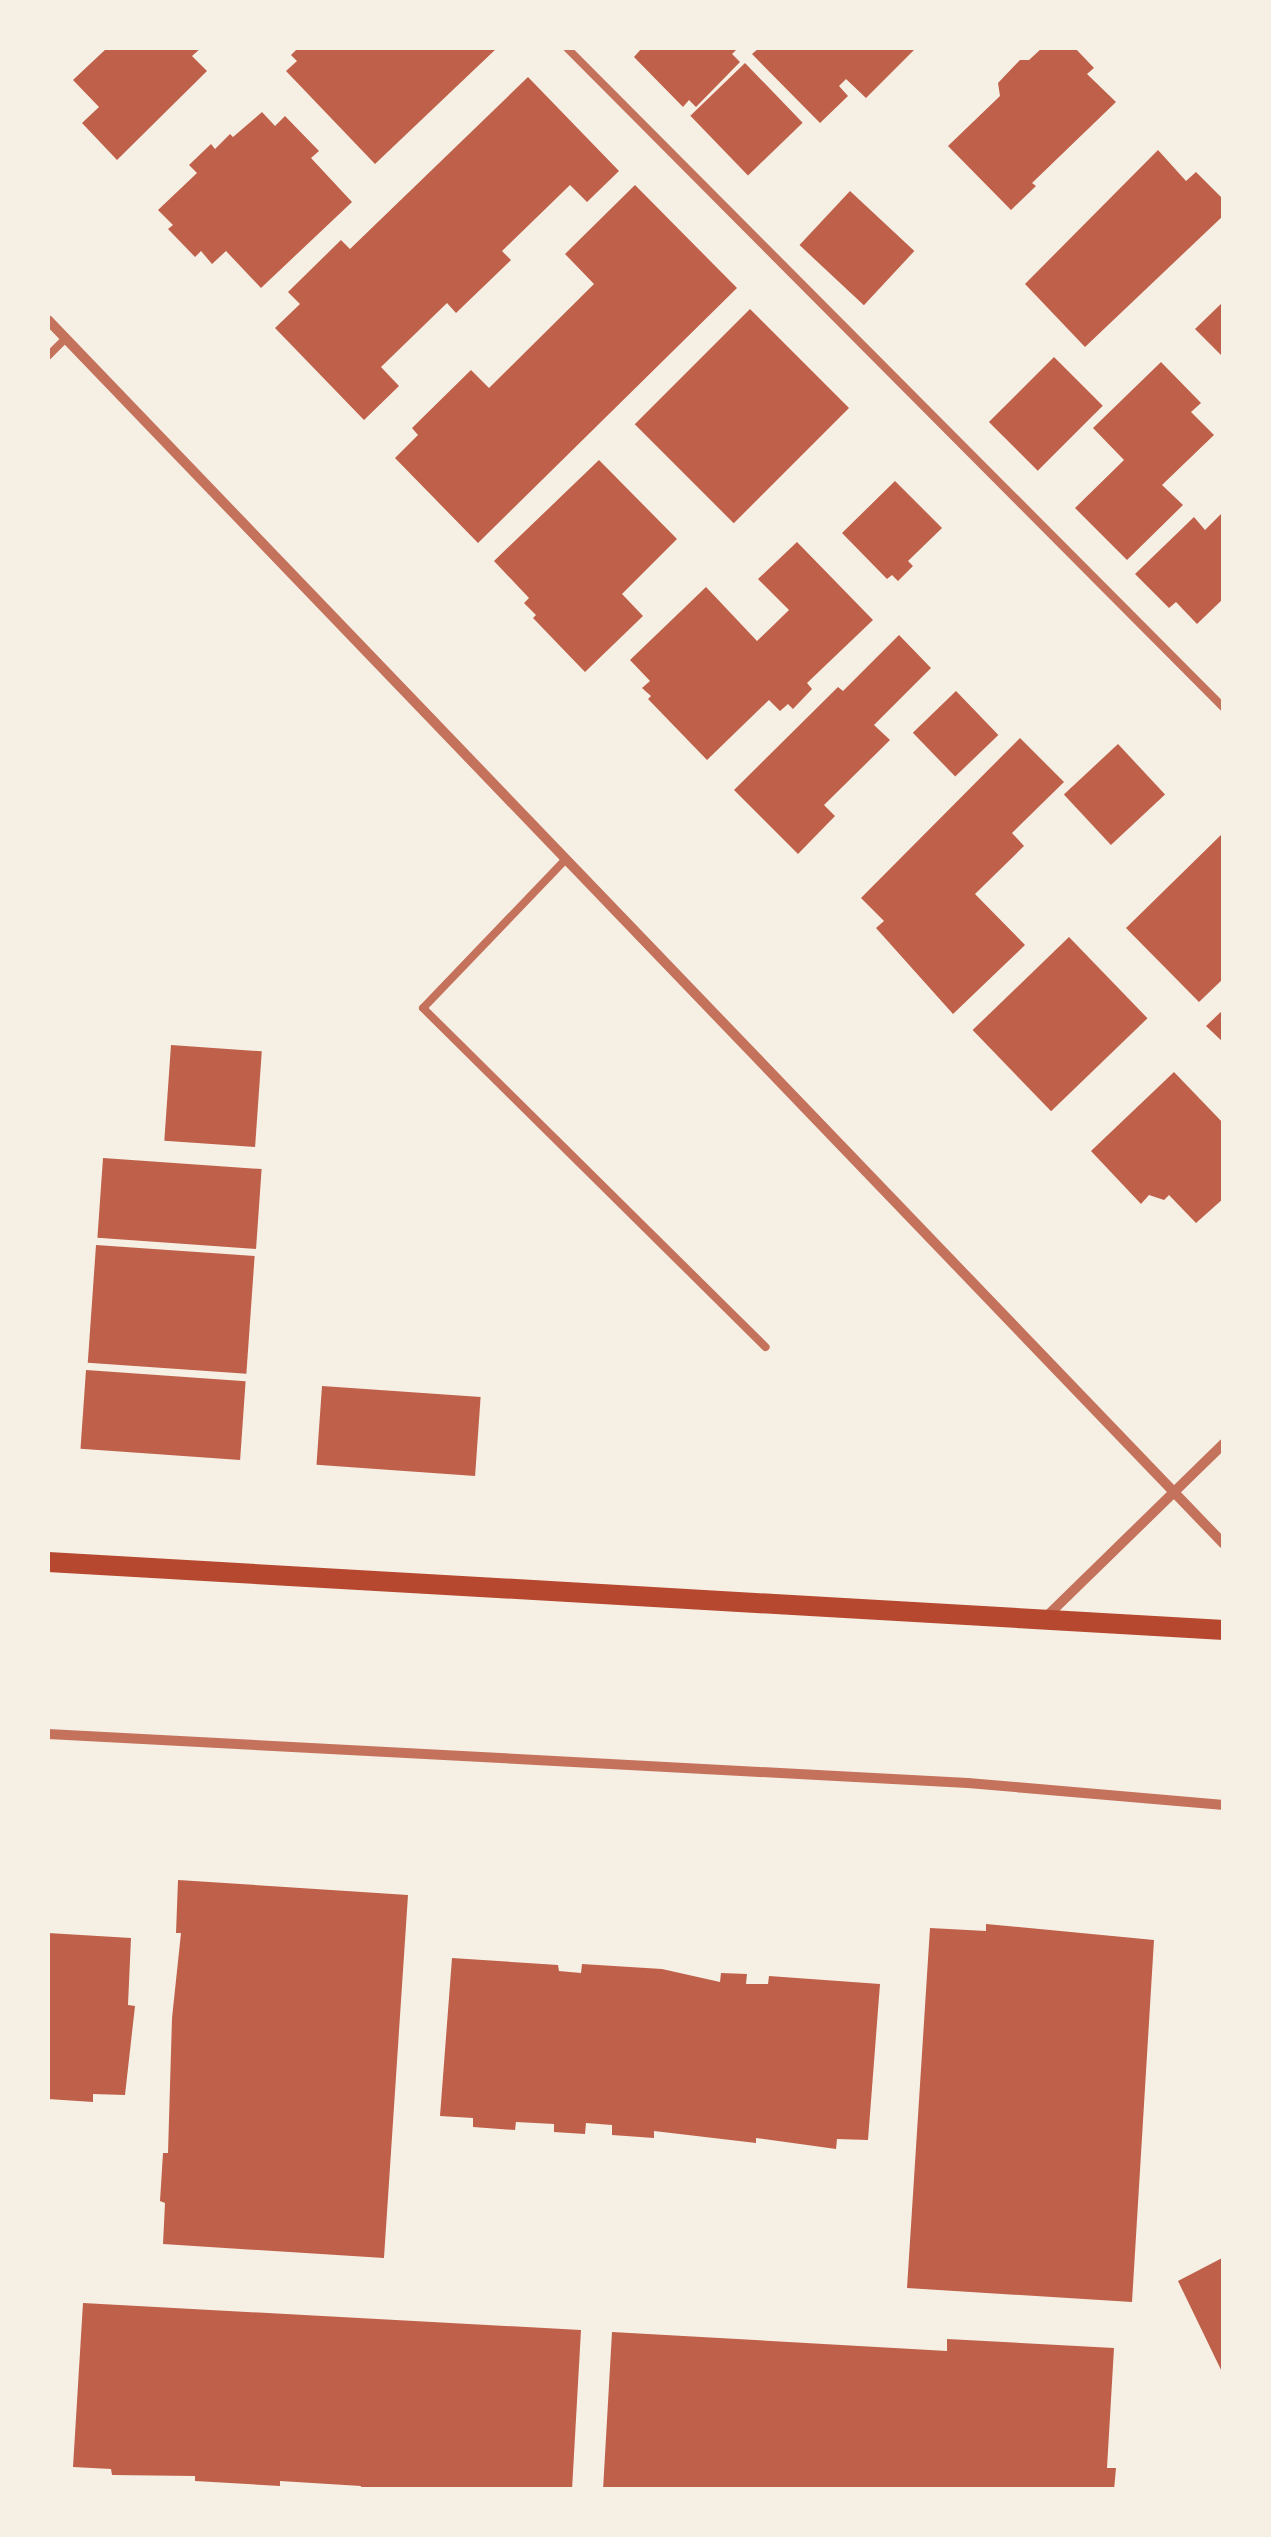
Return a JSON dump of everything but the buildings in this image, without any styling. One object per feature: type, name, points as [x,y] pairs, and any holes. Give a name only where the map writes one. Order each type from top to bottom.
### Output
[{"type":"main road","points":[[48,1562],[1224,1630]]},
{"type":"street","points":[[48,320],[1171,1494],[1224,1544]]},
{"type":"street","points":[[1044,1618],[1224,1443]]},
{"type":"street","points":[[48,1734],[968,1783],[1224,1804]]},
{"type":"lane","points":[[568,48],[1224,708]]},
{"type":"lane","points":[[48,356],[65,339]]},
{"type":"lane","points":[[564,860],[424,1008],[766,1347]]}]
